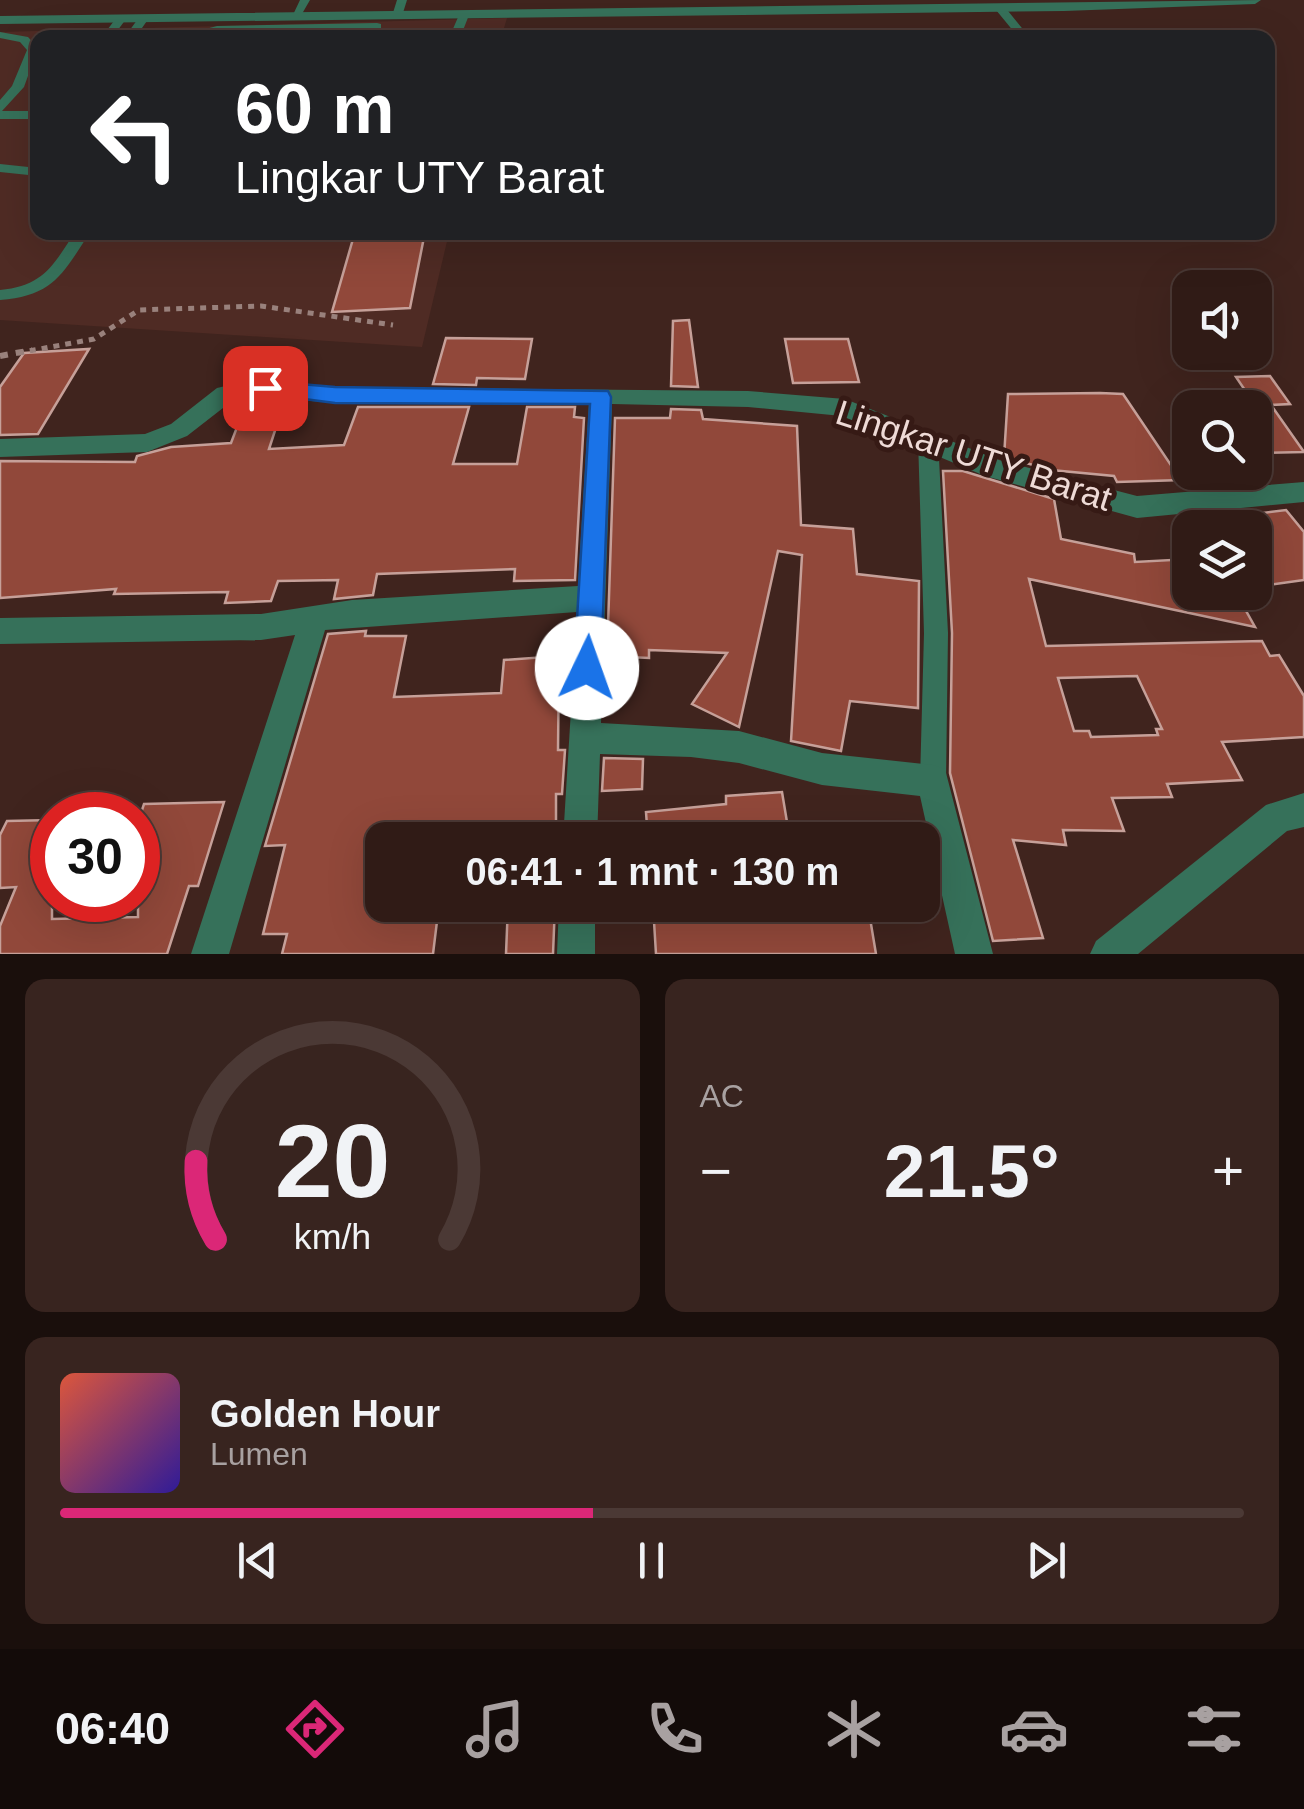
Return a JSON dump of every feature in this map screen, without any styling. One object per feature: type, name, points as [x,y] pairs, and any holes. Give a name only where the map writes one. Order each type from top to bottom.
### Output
[{"type":"street","points":[[0,20],[1000,8],[1254,0]]},
{"type":"street","name":"Lingkar UTY Barat","points":[[0,448],[147,443],[180,430],[225,394],[251,388],[335,395],[822,404],[871,416],[994,469],[1137,507],[1304,492]]},
{"type":"street","points":[[581,822],[601,397]]},
{"type":"street","points":[[0,630],[261,627],[315,618],[591,598]]},
{"type":"street","points":[[210,954],[315,618]]},
{"type":"street","points":[[584,738],[707,743],[822,769],[933,781],[974,954]]},
{"type":"street","points":[[1109,954],[1278,817],[1304,810]]},
{"type":"street","points":[[576,954],[577,922]]},
{"type":"lane","points":[[295,17],[306,0]]},
{"type":"lane","points":[[397,16],[402,0]]},
{"type":"lane","points":[[1000,8],[1018,30]]},
{"type":"lane","points":[[457,30],[464,15]]},
{"type":"lane","points":[[135,30],[144,18]]},
{"type":"lane","points":[[112,30],[121,19]]},
{"type":"lane","points":[[356,30],[377,26]]},
{"type":"lane","points":[[0,35],[24,39],[30,46]]},
{"type":"lane","points":[[0,112],[18,87],[30,57]]},
{"type":"lane","points":[[0,112],[30,114]]},
{"type":"lane","points":[[0,168],[30,171]]},
{"type":"lane","points":[[0,296],[27,294],[44,287],[77,240]]},
{"type":"lane","points":[[928,439],[936,633],[933,781]]},
{"type":"path","points":[[0,356],[94,339],[139,310],[262,306],[393,325]]},
{"type":"shaded area","points":[[507,18],[503,30],[72,30]]},
{"type":"shaded area","points":[[30,31],[30,240],[447,240],[422,347],[0,320],[0,32]]},
{"type":"building","points":[[353,240],[423,240],[410,308],[332,312]]},
{"type":"building","points":[[689,320],[698,387],[671,386],[673,321]]},
{"type":"building","points":[[446,338],[532,339],[525,379],[477,378],[476,385],[433,384]]},
{"type":"building","points":[[785,339],[848,339],[859,382],[793,383]]},
{"type":"building","points":[[89,349],[38,434],[0,435],[0,387],[24,353]]},
{"type":"building","points":[[263,357],[299,357],[292,380],[256,377]]},
{"type":"building","points":[[1270,376],[1290,404],[1272,405],[1272,390],[1245,390],[1236,377]]},
{"type":"building","points":[[1008,394],[1123,394],[1172,467],[1172,480],[1117,482],[1114,476],[1051,470],[1004,457]]},
{"type":"building","points":[[247,401],[284,403],[269,449],[344,445],[358,407],[469,407],[453,464],[517,464],[527,407],[575,407],[574,417],[584,418],[575,580],[514,581],[515,569],[377,574],[373,595],[334,599],[338,580],[278,581],[271,601],[225,603],[228,592],[114,594],[116,589],[0,598],[0,461],[135,462],[137,456],[171,447],[231,443]]},
{"type":"building","points":[[1272,406],[1304,452],[1272,453]]},
{"type":"building","points":[[671,409],[701,410],[703,419],[797,426],[801,525],[853,529],[857,574],[919,581],[918,708],[850,701],[841,751],[791,741],[802,555],[778,551],[739,727],[692,704],[727,653],[649,650],[649,658],[607,656],[615,418],[670,418]]},
{"type":"building","points":[[943,471],[963,471],[1054,499],[1061,539],[1134,554],[1135,562],[1172,560],[1172,609],[1029,579],[1046,646],[1262,641],[1270,656],[1279,655],[1304,696],[1304,737],[1222,742],[1242,780],[1167,784],[1172,797],[1112,798],[1124,831],[1063,830],[1066,845],[1013,840],[1043,938],[993,941],[950,773],[952,633]],"holes":[[[1137,676],[1162,729],[1156,729],[1158,735],[1091,737],[1089,731],[1074,731],[1058,678]]]},
{"type":"building","points":[[1286,510],[1304,532],[1304,580],[1272,585],[1272,512]]},
{"type":"building","points":[[1175,610],[1246,610],[1255,627]]},
{"type":"building","points":[[366,631],[365,636],[406,636],[394,697],[501,693],[504,660],[559,656],[558,750],[565,750],[562,794],[556,794],[556,822],[365,822],[365,922],[437,922],[433,954],[282,954],[287,934],[263,934],[285,845],[265,846],[328,634]]},
{"type":"building","points":[[604,758],[643,759],[642,789],[602,791]]},
{"type":"building","points":[[782,792],[787,822],[647,822],[646,812],[726,804],[726,796]]},
{"type":"building","points":[[224,802],[198,886],[189,886],[167,954],[0,954],[0,926],[16,887],[0,888],[0,835],[7,821],[30,820],[30,922],[160,922],[160,804]]},
{"type":"building","points":[[507,922],[554,922],[553,954],[506,954]]},
{"type":"building","points":[[654,922],[871,922],[876,954],[656,954]]},
{"type":"route","points":[[265,388],[335,395],[601,397],[587,668]]}]
